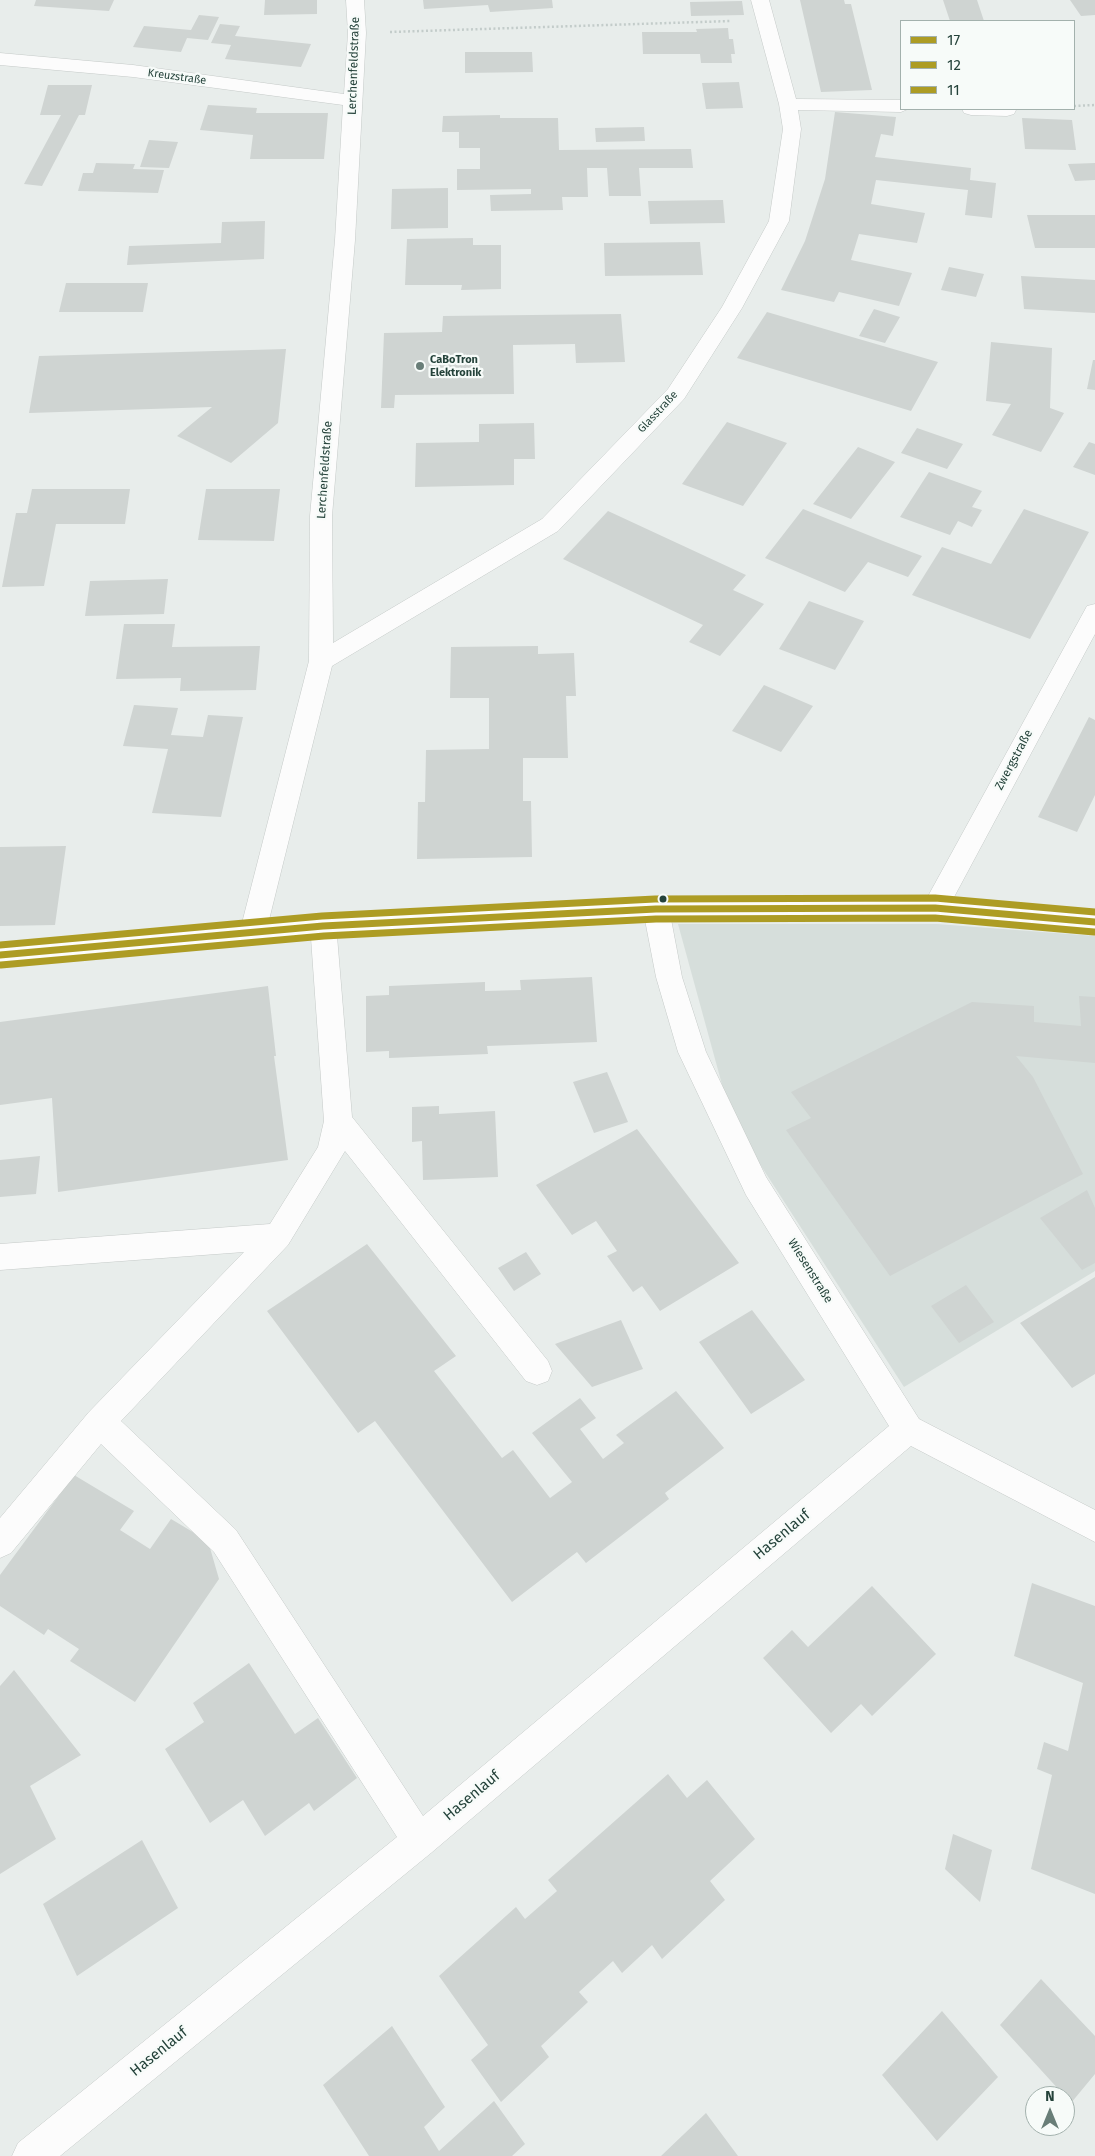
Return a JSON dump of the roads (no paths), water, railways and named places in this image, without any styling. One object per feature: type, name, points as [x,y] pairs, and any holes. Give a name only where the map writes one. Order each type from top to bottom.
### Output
[{"type":"street","name":"Lerchenfeldstraße","points":[[253,932],[321,662],[321,516],[345,240],[357,33],[355,0]]},
{"type":"street","name":"Glasstraße","points":[[321,662],[550,525],[676,394],[732,308],[779,221],[792,129],[788,104],[763,10]]},
{"type":"street","name":"Kreuzstraße","points":[[0,59],[133,71],[353,101]]},
{"type":"street","points":[[788,104],[900,106]]},
{"type":"street","name":"Zwergstraße","points":[[935,908],[1095,612]]},
{"type":"street","points":[[0,955],[323,926],[656,909],[935,908],[1095,922]]},
{"type":"street","name":"Wiesenstraße","points":[[656,909],[669,977],[692,1052],[756,1186],[908,1429]]},
{"type":"street","points":[[0,1542],[100,1422],[278,1236],[331,1150],[338,1121],[323,926]]},
{"type":"street","points":[[338,1121],[537,1371]]},
{"type":"street","points":[[0,1257],[278,1236]]},
{"type":"street","points":[[100,1422],[225,1541],[419,1841]]},
{"type":"street","points":[[908,1429],[1095,1527]]},
{"type":"street","name":"Hasenlauf","points":[[31,2156],[419,1841],[908,1429]]},
{"type":"place","name":"CaBoTron Elektronik","points":[[420,366]]}]
